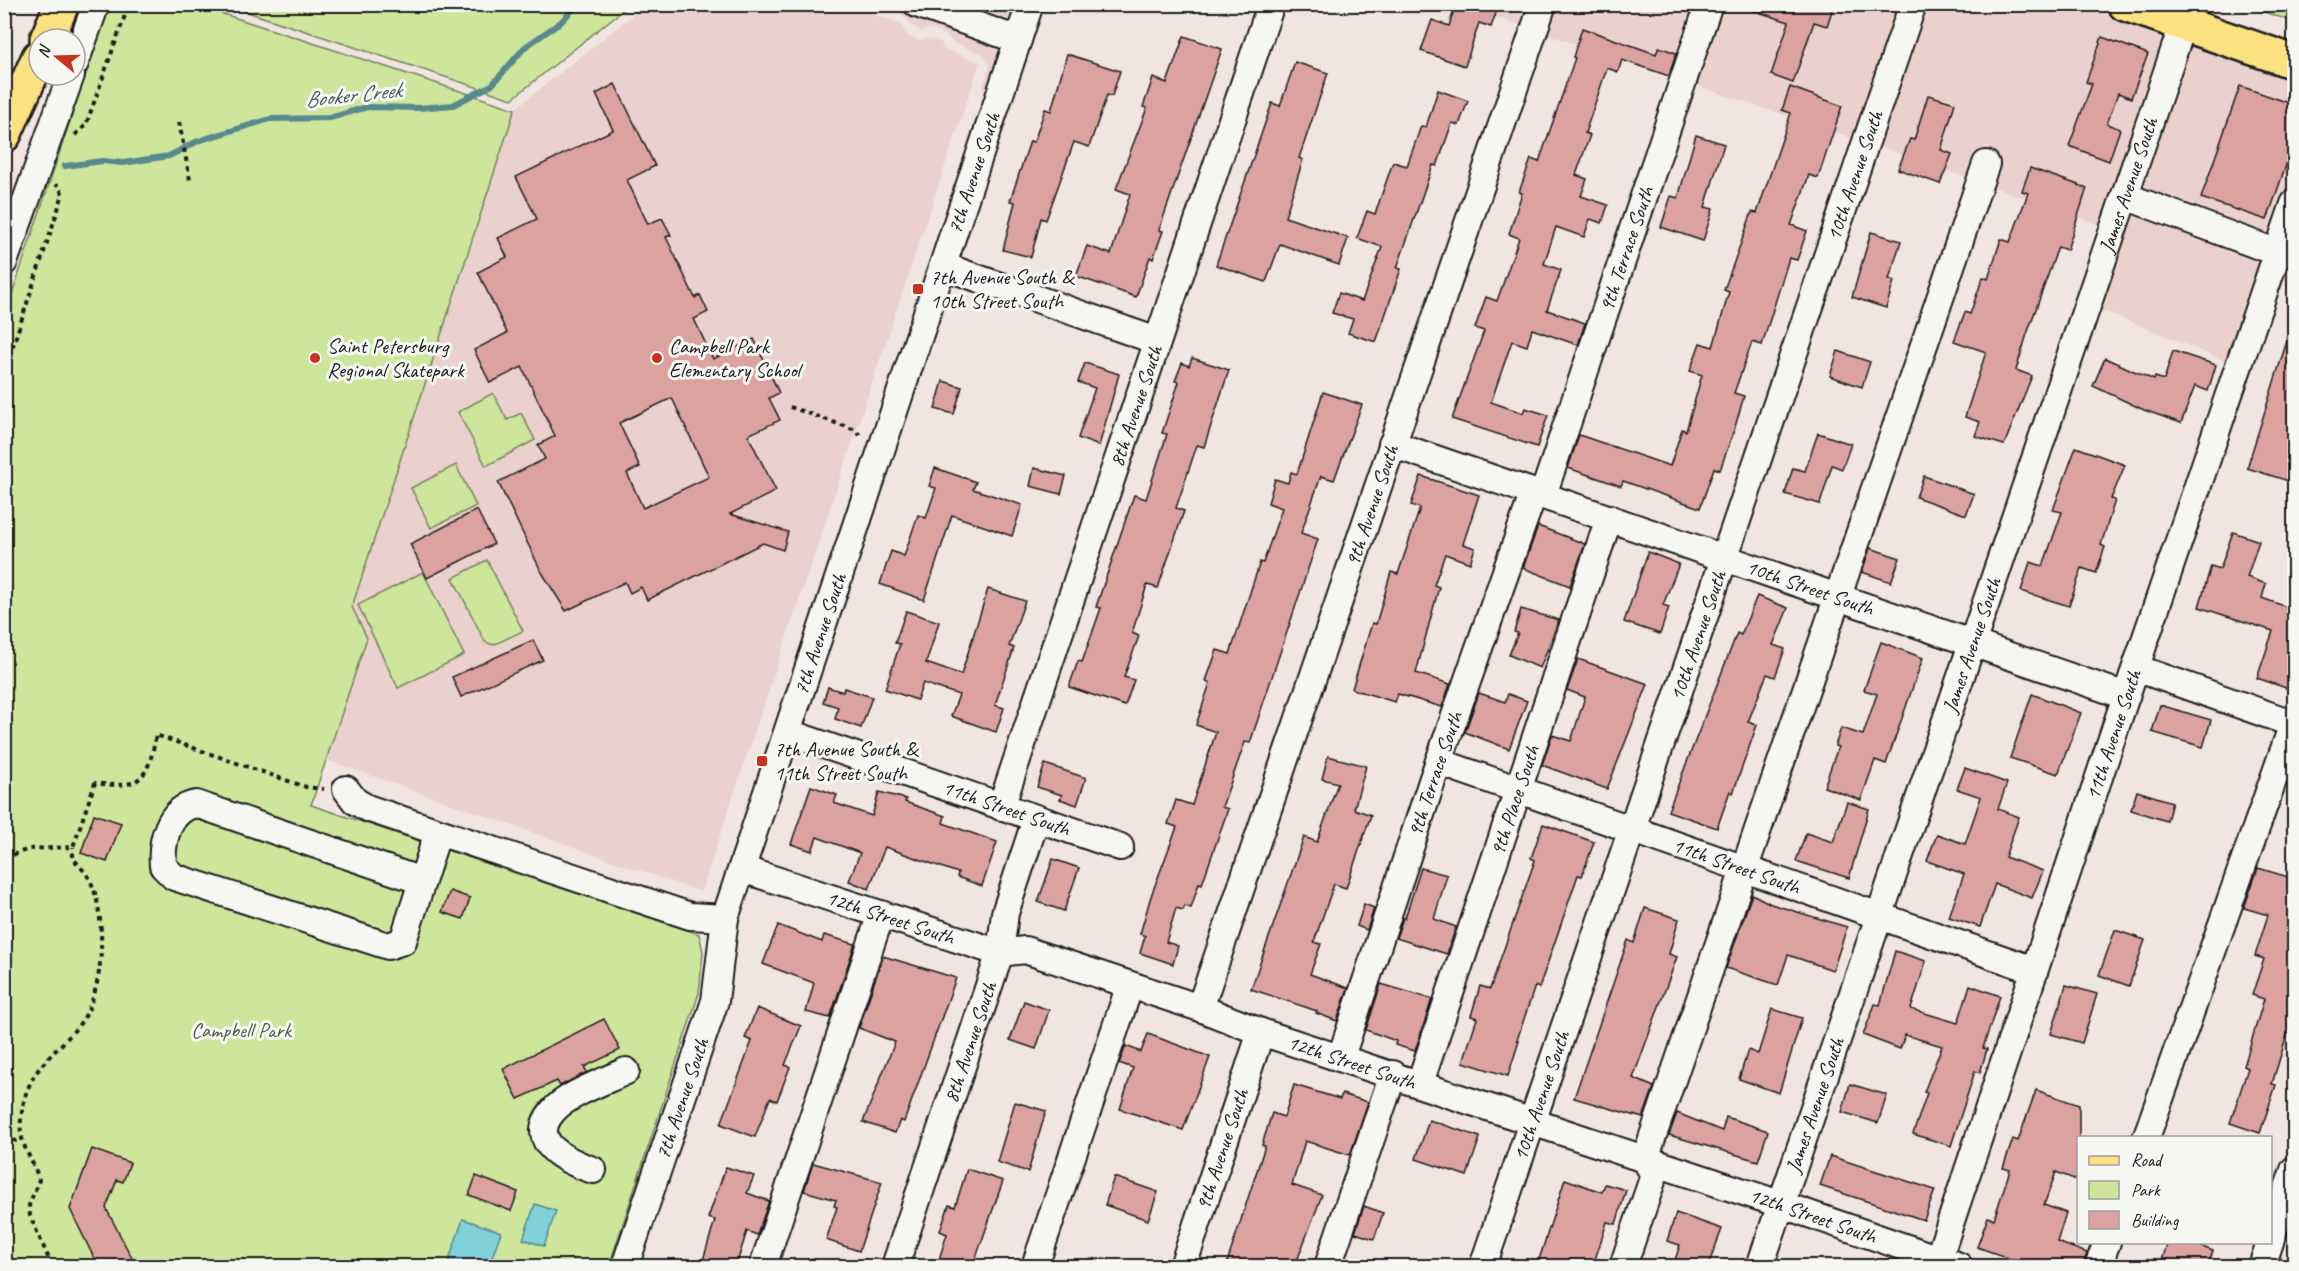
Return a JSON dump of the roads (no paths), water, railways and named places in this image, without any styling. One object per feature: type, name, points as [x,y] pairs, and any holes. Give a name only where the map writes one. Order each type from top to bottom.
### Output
[{"type":"main road","points":[[52,27],[62,4]]},
{"type":"main road","points":[[2125,4],[2187,15],[2295,62]]},
{"type":"main road","points":[[4,135],[27,84]]},
{"type":"street","points":[[87,29],[96,4]]},
{"type":"street","points":[[917,4],[956,10],[1018,40]]},
{"type":"street","name":"7th Avenue South","points":[[625,1266],[715,1000],[725,918],[789,733],[1030,4]]},
{"type":"street","name":"8th Avenue South","points":[[1001,807],[1271,4]]},
{"type":"street","name":"9th Avenue South","points":[[1200,1008],[1543,4]]},
{"type":"street","name":"9th Terrace South","points":[[1341,1057],[1439,762],[1538,494],[1709,4]]},
{"type":"street","name":"10th Avenue South","points":[[1483,1266],[1913,4]]},
{"type":"street","name":"James Avenue South","points":[[1760,1266],[1877,917],[2187,15]]},
{"type":"street","points":[[4,262],[67,87]]},
{"type":"street","points":[[1623,1266],[1654,1175],[1645,1159],[1986,164]]},
{"type":"street","points":[[2126,196],[2286,241]]},
{"type":"street","name":"11th Avenue South","points":[[1945,1264],[2034,970],[2126,696],[2286,241],[2295,204]]},
{"type":"street","points":[[943,266],[1157,341]]},
{"type":"street","name":"10th Street South","points":[[1392,444],[1725,556],[1971,644],[2126,696]]},
{"type":"street","name":"9th Place South","points":[[1420,1083],[1609,518]]},
{"type":"street","points":[[2136,668],[2294,724],[2146,1136]]},
{"type":"street","name":"11th Street South","points":[[789,733],[1120,847]]},
{"type":"street","name":"11th Street South","points":[[1439,762],[2034,970]]},
{"type":"street","points":[[346,789],[355,801],[367,808],[690,916],[725,918]]},
{"type":"street","points":[[422,881],[196,804],[183,807],[175,813],[162,851],[163,866],[174,877],[388,946],[403,941],[438,832]]},
{"type":"street","name":"8th Avenue South","points":[[895,1266],[1000,954],[1005,913],[1036,819]]},
{"type":"street","name":"12th Street South","points":[[742,869],[1000,954],[1025,950],[1200,1008],[1262,1032],[1780,1204],[1945,1264]]},
{"type":"street","points":[[763,1266],[881,914]]},
{"type":"street","points":[[1035,1266],[1130,985]]},
{"type":"street","name":"9th Avenue South","points":[[1183,1266],[1262,1032]]},
{"type":"street","points":[[593,1170],[571,1163],[553,1152],[546,1138],[546,1125],[553,1112],[565,1102],[627,1071]]},
{"type":"street","points":[[1328,1266],[1393,1074]]},
{"type":"street","points":[[2272,1236],[2295,1170]]},
{"type":"street","points":[[2098,1266],[2106,1244]]},
{"type":"street","points":[[2262,1266],[2269,1244]]},
{"type":"water","points":[[535,1204],[556,1211],[544,1246],[523,1239]]},
{"type":"water","points":[[463,1219],[501,1232],[489,1266],[447,1266]]},
{"type":"waterway","name":"Booker Creek","points":[[65,166],[102,161],[123,163],[169,156],[198,141],[270,119],[330,118],[367,107],[419,108],[453,105],[492,85],[525,47],[561,22],[578,4]]},
{"type":"place","name":"7th Avenue South & 10th Street South","points":[[918,289]]},
{"type":"place","name":"Saint Petersburg Regional Skatepark","points":[[315,358]]},
{"type":"place","name":"Campbell Park Elementary School","points":[[657,358]]},
{"type":"place","name":"7th Avenue South & 11th Street South","points":[[762,761]]},
{"type":"park label","name":"Campbell Park","points":[[241,1030]]}]
